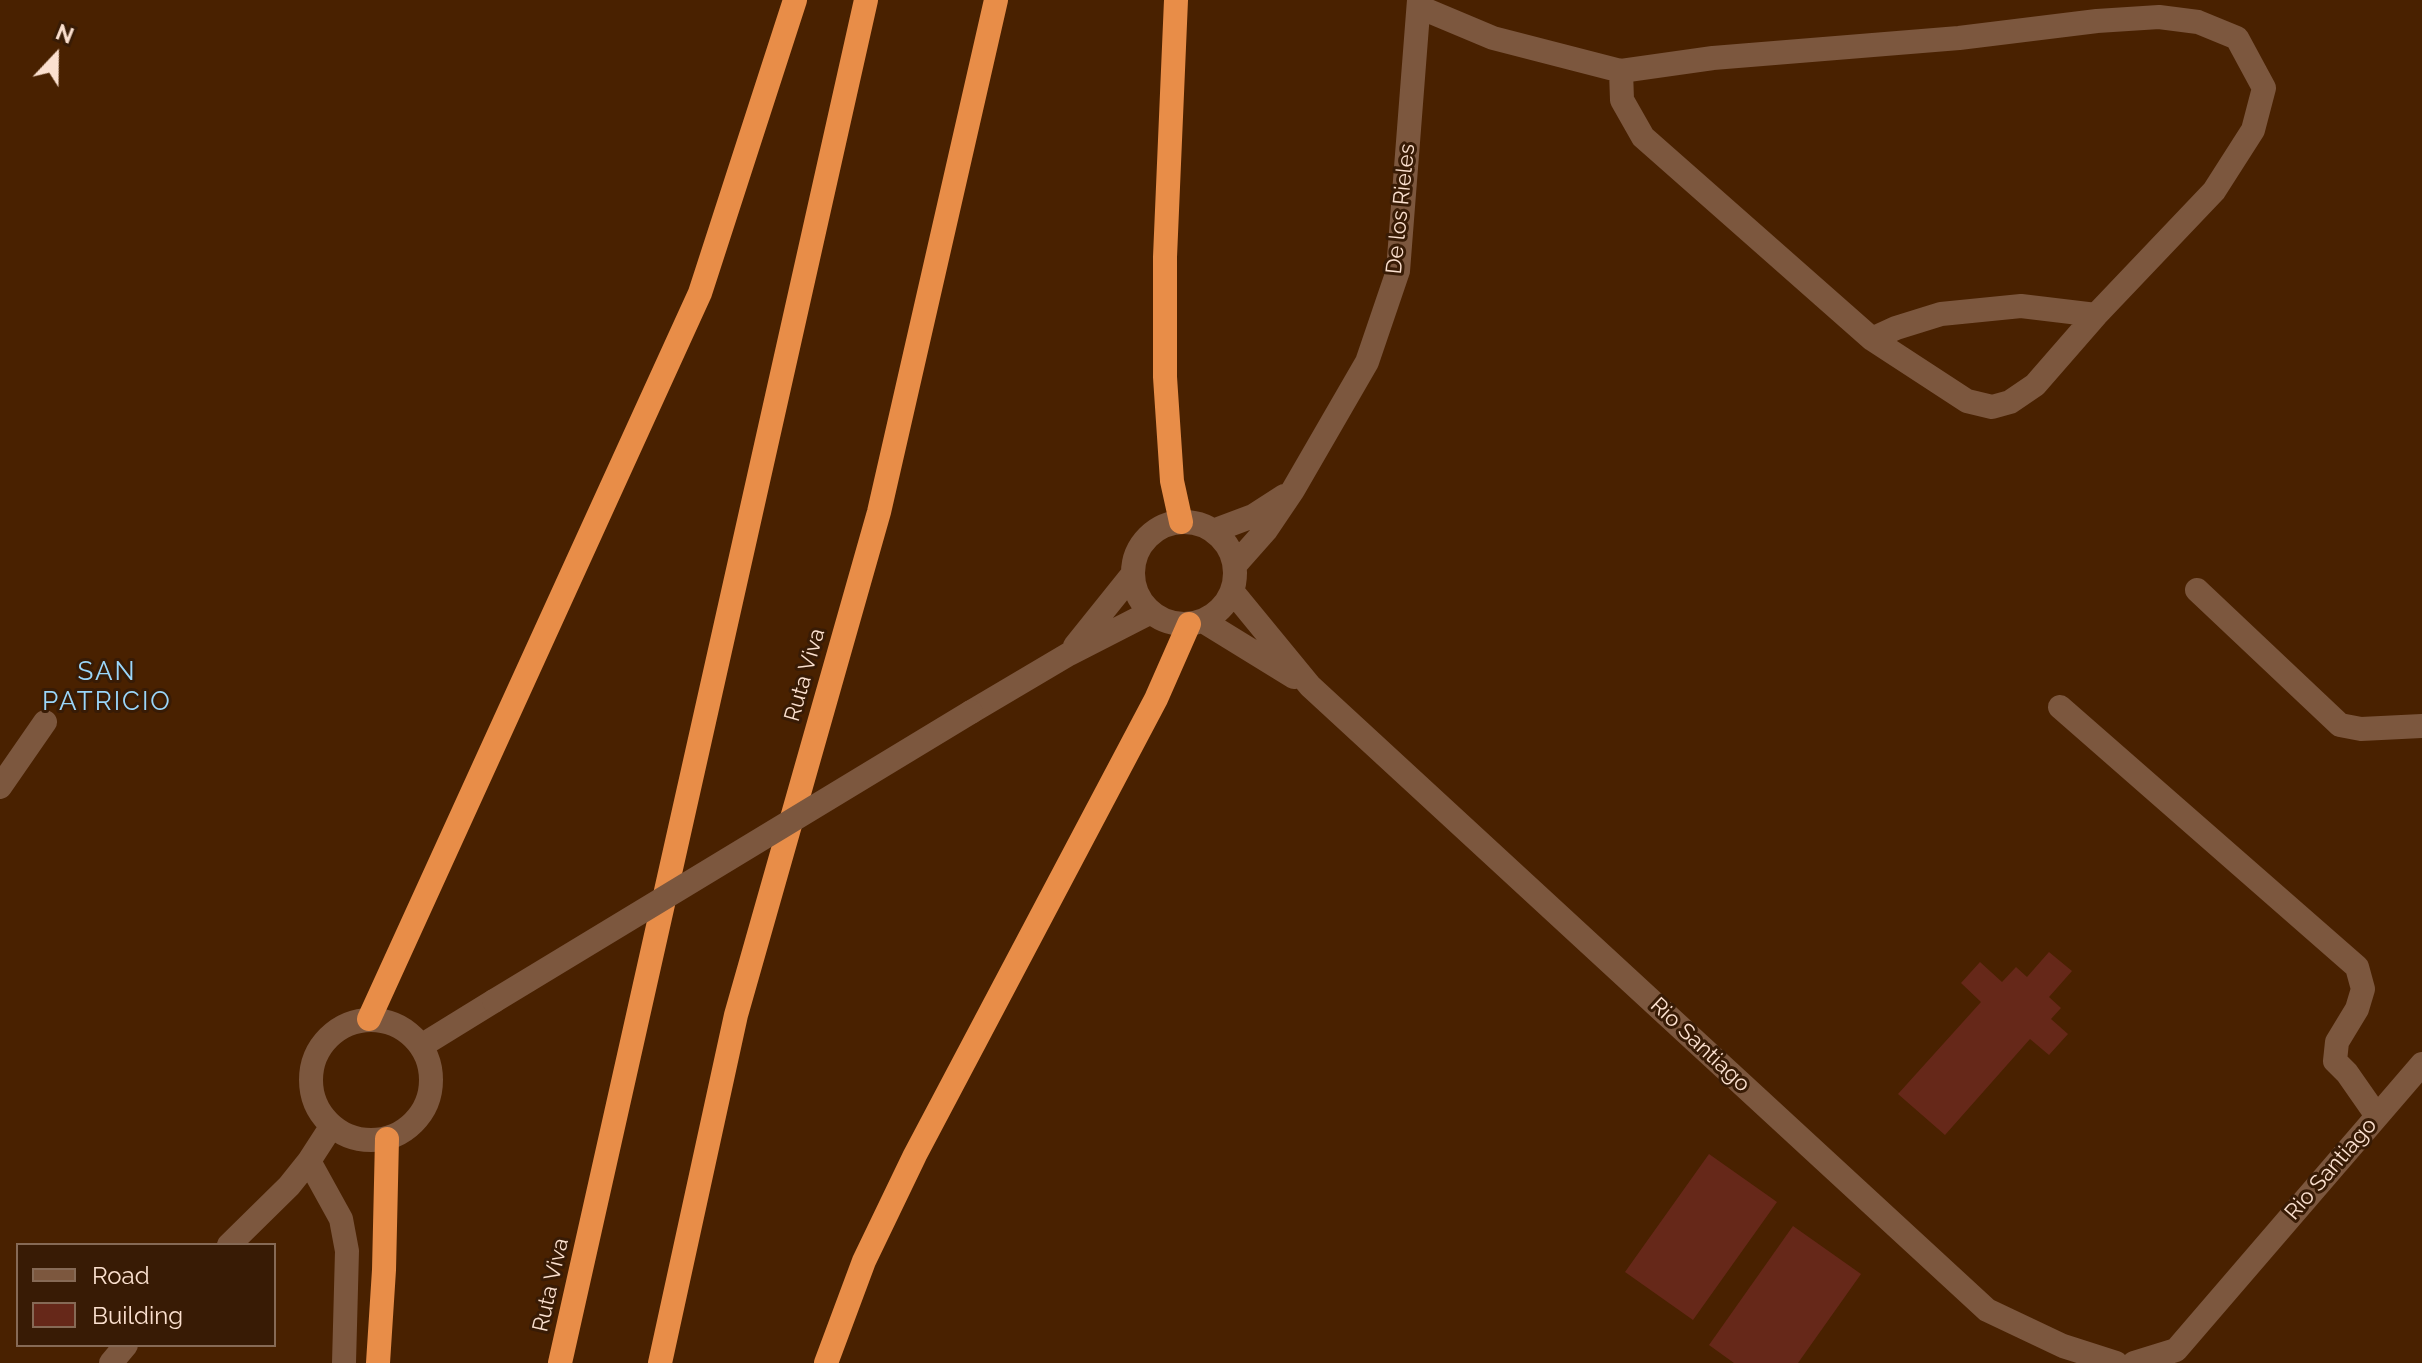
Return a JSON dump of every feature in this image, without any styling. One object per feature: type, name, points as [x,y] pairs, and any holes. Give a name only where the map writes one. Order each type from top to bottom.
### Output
[{"type":"highway","points":[[369,1019],[700,293],[795,0]]},
{"type":"highway","name":"Ruta Viva","points":[[560,1363],[866,0]]},
{"type":"highway","name":"Ruta Viva","points":[[660,1363],[736,1015],[879,512],[996,0]]},
{"type":"highway","points":[[1176,0],[1165,257],[1165,377],[1172,481],[1181,522]]},
{"type":"highway","points":[[826,1363],[864,1261],[915,1155],[1196,622]]},
{"type":"highway","points":[[378,1363],[387,1139]]},
{"type":"street","points":[[1419,3],[1493,38],[1621,71],[1713,58],[1959,38],[2097,21],[2159,17],[2198,22],[2237,38],[2264,88],[2253,130],[2214,191],[2096,315],[2035,385],[2010,402],[1992,407],[1967,401],[1872,339],[1643,137],[1622,100],[1621,71]]},
{"type":"street","name":"De los Rieles","points":[[1235,565],[1266,530],[1293,490],[1367,362],[1398,271],[1419,3]]},
{"type":"street","points":[[1872,339],[1941,314],[2021,306],[2096,315]]},
{"type":"street","points":[[1213,531],[1253,516],[1293,490]]},
{"type":"street","points":[[1181,522],[1199,524],[1213,531],[1223,540],[1235,565],[1232,591],[1216,614],[1196,622],[1176,624],[1151,612],[1141,602],[1132,575],[1141,544],[1152,532],[1181,522]]},
{"type":"street","points":[[1069,654],[1132,575]]},
{"type":"street","points":[[2197,590],[2340,725],[2361,729],[2422,726]]},
{"type":"street","name":"Rio Santiago","points":[[1232,591],[1310,686],[1987,1310],[2063,1346],[2116,1363]]},
{"type":"street","points":[[421,1046],[971,712],[1069,654],[1151,612]]},
{"type":"street","name":"Rio Santiago","points":[[1196,622],[1310,686]]},
{"type":"street","points":[[2060,707],[2357,967],[2363,989],[2357,1009],[2337,1042],[2335,1061],[2377,1116]]},
{"type":"street","points":[[0,787],[45,722]]},
{"type":"street","points":[[369,1019],[389,1022],[407,1031],[421,1046],[432,1083],[428,1102],[419,1118],[404,1131],[387,1139],[367,1141],[331,1127],[318,1110],[311,1091],[310,1070],[317,1050],[330,1034],[348,1023],[369,1019]]},
{"type":"street","name":"Rio Santiago","points":[[2134,1363],[2176,1350],[2422,1064]]},
{"type":"street","points":[[231,1243],[289,1186],[331,1127]]},
{"type":"street","points":[[309,1161],[341,1219],[347,1251],[344,1363]]},
{"type":"street","points":[[111,1363],[124,1347]]},
{"type":"building","points":[[2049,952],[2072,971],[2049,997],[2061,1008],[2051,1019],[2068,1034],[2049,1055],[2030,1039],[1945,1135],[1898,1094],[1981,1002],[1961,983],[1980,962],[2002,982],[2016,967],[2027,977]]},
{"type":"building","points":[[1709,1154],[1777,1202],[1693,1320],[1625,1272]]},
{"type":"building","points":[[1793,1226],[1861,1274],[1798,1363],[1734,1363],[1709,1345]]},
{"type":"district","name":"SAN PATRICIO","points":[[107,687]]}]
